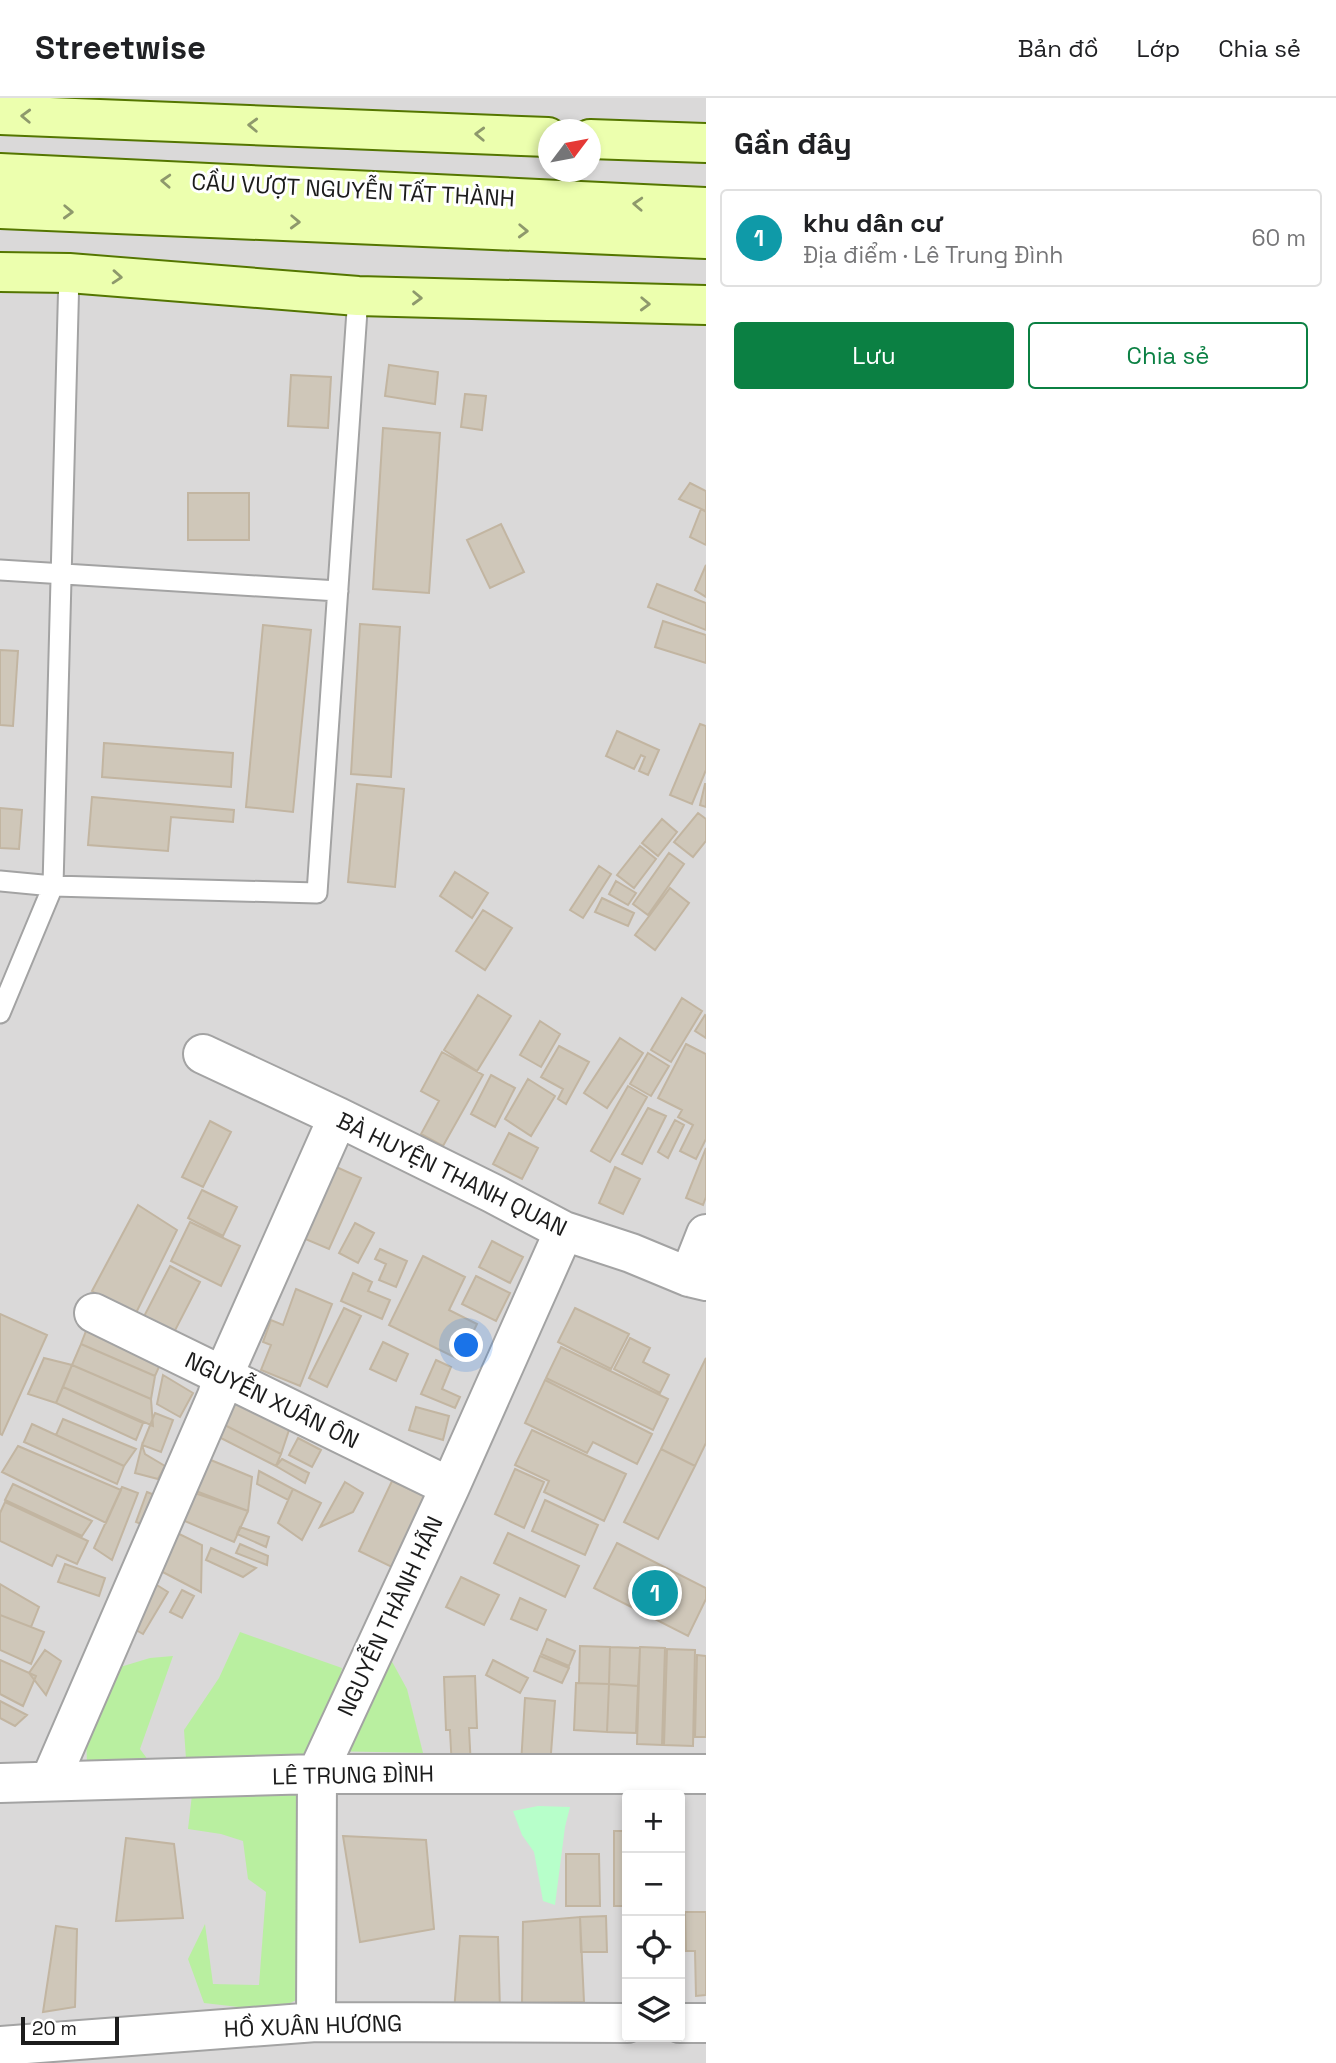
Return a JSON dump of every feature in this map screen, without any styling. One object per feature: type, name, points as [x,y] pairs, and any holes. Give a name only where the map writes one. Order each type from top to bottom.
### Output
[{"type":"main road","points":[[0,115],[538,137]]},
{"type":"main road","points":[[601,139],[706,144]]},
{"type":"main road","name":"CẦU VƯỢT NGUYỄN TẤT THÀNH","points":[[0,173],[706,207]]},
{"type":"main road","name":"CẦU VƯỢT NGUYỄN TẤT THÀNH","points":[[0,209],[706,239]]},
{"type":"main road","points":[[0,272],[69,274],[358,296],[706,305]]},
{"type":"street","name":"BÀ HUYỆN THANH QUAN","points":[[203,1054],[338,1117],[565,1231],[632,1253],[697,1279]]},
{"type":"street","points":[[50,1781],[223,1376],[338,1117]]},
{"type":"street","name":"NGUYỄN THÀNH HÃN","points":[[316,2022],[317,1774],[565,1231]]},
{"type":"street","points":[[697,1279],[706,1234]]},
{"type":"street","name":"NGUYỄN XUÂN ÔN","points":[[94,1313],[450,1487]]},
{"type":"street","name":"LÊ TRUNG ĐÌNH","points":[[0,1783],[317,1774],[706,1774]]},
{"type":"street","name":"HỒ XUÂN HƯƠNG","points":[[0,2046],[316,2022],[622,2023]]},
{"type":"street","points":[[685,2023],[706,2023]]},
{"type":"lane","points":[[0,1013],[53,886],[69,274]]},
{"type":"lane","points":[[0,881],[53,886],[317,893],[358,296]]},
{"type":"lane","points":[[0,570],[338,591]]},
{"type":"shaded area","points":[[0,98],[706,98],[706,2063],[0,2063]]},
{"type":"green space","points":[[240,1632],[342,1668],[322,1764],[186,1759],[184,1730],[219,1678]]},
{"type":"green space","points":[[173,1656],[140,1749],[151,1764],[87,1767],[86,1728],[97,1674],[150,1658]]},
{"type":"green space","points":[[390,1658],[407,1689],[423,1753],[328,1751]]},
{"type":"green space","points":[[301,1785],[305,1996],[273,2011],[204,2003],[188,1959],[205,1924],[213,1984],[259,1985],[266,1892],[248,1879],[243,1841],[221,1834],[188,1829],[193,1786]]},
{"type":"green space","points":[[538,1806],[570,1807],[555,1905],[543,1901],[534,1852],[522,1835],[513,1811]]},
{"type":"building","points":[[389,365],[438,372],[435,404],[385,396]]},
{"type":"building","points":[[291,375],[331,377],[328,428],[288,426]]},
{"type":"building","points":[[465,394],[486,396],[482,430],[461,427]]},
{"type":"building","points":[[383,428],[440,433],[429,593],[373,589]]},
{"type":"building","points":[[690,483],[706,491],[706,511],[679,499]]},
{"type":"building","points":[[188,493],[249,493],[249,540],[188,540]]},
{"type":"building","points":[[701,509],[706,512],[706,545],[690,537]]},
{"type":"building","points":[[501,524],[524,572],[490,588],[467,540]]},
{"type":"building","points":[[706,565],[706,597],[695,590]]},
{"type":"building","points":[[657,584],[706,603],[706,630],[648,607]]},
{"type":"building","points":[[663,621],[706,635],[706,663],[655,647]]},
{"type":"building","points":[[360,624],[400,627],[391,777],[351,774]]},
{"type":"building","points":[[263,625],[311,630],[293,812],[246,807]]},
{"type":"building","points":[[0,650],[18,651],[13,726],[0,725]]},
{"type":"building","points":[[700,724],[706,726],[706,770],[692,804],[670,795]]},
{"type":"building","points":[[617,731],[659,750],[648,775],[639,771],[645,757],[641,755],[634,769],[606,756]]},
{"type":"building","points":[[104,743],[233,753],[231,787],[102,777]]},
{"type":"building","points":[[357,784],[404,789],[395,887],[348,882]]},
{"type":"building","points":[[706,784],[706,807],[700,805]]},
{"type":"building","points":[[92,797],[234,810],[233,822],[171,817],[168,851],[88,845]]},
{"type":"building","points":[[0,808],[22,810],[19,849],[0,848]]},
{"type":"building","points":[[698,813],[706,819],[706,841],[693,857],[674,842]]},
{"type":"building","points":[[662,819],[677,832],[658,856],[642,843]]},
{"type":"building","points":[[640,846],[656,859],[634,888],[617,875]]},
{"type":"building","points":[[669,853],[684,864],[648,915],[633,904]]},
{"type":"building","points":[[599,866],[611,874],[583,918],[570,910]]},
{"type":"building","points":[[455,872],[488,893],[472,918],[440,896]]},
{"type":"building","points":[[616,881],[636,893],[628,905],[609,894]]},
{"type":"building","points":[[670,888],[689,903],[655,950],[635,935]]},
{"type":"building","points":[[602,898],[634,913],[628,926],[595,912]]},
{"type":"building","points":[[483,910],[512,928],[485,970],[456,951]]},
{"type":"building","points":[[478,995],[511,1016],[477,1071],[444,1050]]},
{"type":"building","points":[[682,998],[702,1011],[671,1062],[651,1050]]},
{"type":"building","points":[[706,1016],[706,1038],[695,1031]]},
{"type":"building","points":[[540,1021],[560,1034],[541,1067],[520,1055]]},
{"type":"building","points":[[620,1038],[643,1053],[607,1108],[584,1093]]},
{"type":"building","points":[[686,1044],[706,1054],[706,1139],[696,1159],[680,1151],[693,1125],[678,1117],[682,1110],[658,1098]]},
{"type":"building","points":[[559,1046],[589,1062],[566,1104],[558,1099],[563,1089],[541,1077]]},
{"type":"building","points":[[442,1052],[483,1075],[443,1146],[421,1134],[439,1101],[421,1091]]},
{"type":"building","points":[[648,1053],[669,1066],[651,1096],[630,1084]]},
{"type":"building","points":[[491,1075],[515,1088],[495,1127],[471,1114]]},
{"type":"building","points":[[528,1079],[555,1096],[531,1136],[505,1119]]},
{"type":"building","points":[[628,1086],[647,1097],[610,1162],[591,1151]]},
{"type":"building","points":[[648,1108],[666,1116],[642,1164],[622,1154]]},
{"type":"building","points":[[675,1120],[684,1125],[668,1158],[658,1152]]},
{"type":"building","points":[[210,1121],[231,1132],[203,1187],[182,1177]]},
{"type":"building","points":[[509,1133],[538,1148],[522,1179],[493,1164]]},
{"type":"building","points":[[706,1148],[706,1197],[703,1205],[686,1198]]},
{"type":"building","points":[[334,1166],[361,1178],[329,1249],[303,1238]]},
{"type":"building","points":[[615,1167],[640,1179],[623,1214],[599,1203]]},
{"type":"building","points":[[202,1190],[237,1207],[223,1236],[188,1218]]},
{"type":"building","points":[[138,1205],[177,1230],[133,1319],[92,1291]]},
{"type":"building","points":[[190,1222],[240,1246],[221,1286],[171,1261]]},
{"type":"building","points":[[355,1223],[374,1233],[358,1263],[339,1253]]},
{"type":"building","points":[[492,1241],[523,1257],[510,1283],[479,1267]]},
{"type":"building","points":[[380,1249],[407,1261],[396,1287],[379,1280],[386,1264],[375,1259]]},
{"type":"building","points":[[423,1256],[465,1277],[449,1310],[477,1324],[460,1360],[389,1325]]},
{"type":"building","points":[[170,1266],[200,1282],[168,1344],[138,1328]]},
{"type":"building","points":[[353,1273],[372,1282],[368,1291],[390,1300],[382,1319],[341,1301]]},
{"type":"building","points":[[476,1276],[510,1293],[496,1321],[462,1304]]},
{"type":"building","points":[[296,1289],[332,1304],[300,1386],[261,1370],[271,1345],[263,1342],[271,1320],[283,1325]]},
{"type":"building","points":[[344,1308],[361,1316],[327,1387],[309,1378]]},
{"type":"building","points":[[575,1308],[629,1334],[611,1369],[558,1342]]},
{"type":"building","points":[[0,1314],[47,1335],[2,1435],[0,1434]]},
{"type":"building","points":[[91,1318],[165,1353],[155,1376],[81,1344]]},
{"type":"building","points":[[630,1338],[650,1348],[643,1362],[669,1375],[660,1393],[614,1369]]},
{"type":"building","points":[[383,1342],[408,1354],[396,1381],[370,1369]]},
{"type":"building","points":[[81,1344],[155,1376],[151,1399],[72,1365]]},
{"type":"building","points":[[561,1347],[668,1399],[653,1430],[546,1378]]},
{"type":"building","points":[[44,1358],[72,1365],[56,1403],[28,1394]]},
{"type":"building","points":[[706,1358],[706,1443],[695,1466],[661,1449]]},
{"type":"building","points":[[436,1360],[451,1367],[442,1389],[460,1397],[455,1408],[421,1394]]},
{"type":"building","points":[[72,1365],[151,1399],[153,1426],[63,1387]]},
{"type":"building","points":[[163,1375],[193,1393],[180,1417],[157,1404]]},
{"type":"building","points":[[545,1380],[652,1434],[637,1464],[593,1442],[587,1453],[525,1423]]},
{"type":"building","points":[[63,1387],[143,1423],[136,1440],[56,1403]]},
{"type":"building","points":[[224,1396],[290,1427],[281,1454],[215,1420]]},
{"type":"building","points":[[416,1407],[449,1416],[443,1440],[409,1430]]},
{"type":"building","points":[[155,1413],[173,1420],[161,1452],[142,1445]]},
{"type":"building","points":[[63,1419],[136,1449],[124,1466],[56,1435]]},
{"type":"building","points":[[215,1420],[281,1454],[276,1466],[209,1432]]},
{"type":"building","points":[[32,1424],[124,1466],[117,1484],[24,1442]]},
{"type":"building","points":[[532,1430],[626,1474],[604,1521],[544,1492],[549,1481],[515,1465]]},
{"type":"building","points":[[298,1438],[321,1450],[312,1467],[289,1455]]},
{"type":"building","points":[[142,1445],[145,1454],[165,1466],[158,1479],[135,1473]]},
{"type":"building","points":[[18,1446],[121,1490],[106,1523],[2,1472]]},
{"type":"building","points":[[661,1449],[695,1466],[658,1539],[624,1522]]},
{"type":"building","points":[[201,1456],[252,1477],[248,1511],[188,1488]]},
{"type":"building","points":[[282,1459],[309,1473],[305,1483],[276,1466]]},
{"type":"building","points":[[515,1469],[544,1482],[524,1528],[495,1514]]},
{"type":"building","points":[[259,1471],[293,1489],[288,1500],[257,1484]]},
{"type":"building","points":[[392,1481],[431,1499],[398,1570],[359,1551]]},
{"type":"building","points":[[345,1482],[363,1493],[353,1512],[320,1527]]},
{"type":"building","points":[[13,1484],[92,1521],[82,1536],[5,1500]]},
{"type":"building","points":[[122,1487],[138,1493],[112,1560],[94,1548]]},
{"type":"building","points":[[177,1487],[248,1511],[234,1542],[166,1513]]},
{"type":"building","points":[[293,1489],[321,1503],[302,1540],[278,1523]]},
{"type":"building","points":[[147,1492],[162,1498],[151,1528],[136,1522]]},
{"type":"building","points":[[545,1500],[598,1525],[585,1555],[532,1531]]},
{"type":"building","points":[[5,1502],[88,1541],[77,1564],[57,1555],[52,1566],[0,1541],[0,1513]]},
{"type":"building","points":[[240,1527],[269,1537],[266,1547],[237,1534]]},
{"type":"building","points":[[173,1531],[202,1545],[201,1592],[155,1568]]},
{"type":"building","points":[[508,1533],[579,1566],[565,1597],[494,1563]]},
{"type":"building","points":[[617,1543],[706,1588],[706,1599],[688,1636],[594,1588]]},
{"type":"building","points":[[240,1544],[268,1556],[267,1565],[236,1553]]},
{"type":"building","points":[[211,1548],[256,1568],[243,1577],[206,1560]]},
{"type":"building","points":[[65,1564],[105,1578],[99,1596],[58,1582]]},
{"type":"building","points":[[461,1577],[499,1595],[484,1625],[446,1607]]},
{"type":"building","points":[[152,1582],[168,1592],[143,1634],[127,1625]]},
{"type":"building","points":[[0,1584],[39,1607],[31,1627],[0,1615]]},
{"type":"building","points":[[182,1590],[194,1596],[182,1618],[170,1612]]},
{"type":"building","points":[[520,1598],[546,1610],[537,1630],[511,1619]]},
{"type":"building","points":[[0,1615],[44,1632],[31,1664],[0,1650]]},
{"type":"building","points":[[547,1639],[575,1651],[569,1666],[541,1654]]},
{"type":"building","points":[[580,1646],[610,1647],[609,1684],[579,1683]]},
{"type":"building","points":[[610,1647],[640,1648],[638,1686],[609,1684]]},
{"type":"building","points":[[640,1647],[665,1648],[662,1745],[637,1744]]},
{"type":"building","points":[[667,1649],[695,1650],[693,1746],[664,1745]]},
{"type":"building","points":[[45,1650],[61,1661],[46,1695],[29,1673]]},
{"type":"building","points":[[697,1655],[706,1656],[706,1737],[695,1737]]},
{"type":"building","points":[[540,1656],[569,1668],[562,1683],[534,1671]]},
{"type":"building","points":[[0,1660],[36,1676],[23,1706],[0,1694]]},
{"type":"building","points":[[493,1660],[528,1678],[520,1693],[486,1675]]},
{"type":"building","points":[[475,1676],[477,1728],[469,1728],[471,1768],[452,1769],[450,1730],[446,1730],[444,1677]]},
{"type":"building","points":[[576,1683],[609,1684],[607,1732],[574,1730]]},
{"type":"building","points":[[609,1684],[638,1686],[636,1733],[607,1732]]},
{"type":"building","points":[[525,1698],[555,1701],[550,1766],[521,1764]]},
{"type":"building","points":[[0,1701],[27,1715],[15,1726],[0,1718]]},
{"type":"building","points":[[614,1831],[622,1831],[622,1906],[614,1906]]},
{"type":"building","points":[[343,1836],[426,1840],[434,1929],[360,1942]]},
{"type":"building","points":[[126,1838],[174,1844],[183,1918],[116,1921]]},
{"type":"building","points":[[566,1854],[599,1854],[600,1906],[566,1906]]},
{"type":"building","points":[[685,1912],[706,1912],[706,1995],[696,1996],[695,1951],[686,1951]]},
{"type":"building","points":[[606,1916],[607,1952],[581,1952],[580,1917]]},
{"type":"building","points":[[580,1917],[584,2002],[522,2003],[523,1922]]},
{"type":"building","points":[[56,1926],[77,1929],[75,2007],[43,2012]]},
{"type":"building","points":[[460,1936],[498,1937],[500,2011],[454,2012]]},
{"type":"place","name":"khu dân cư","points":[[655,1593]]}]
